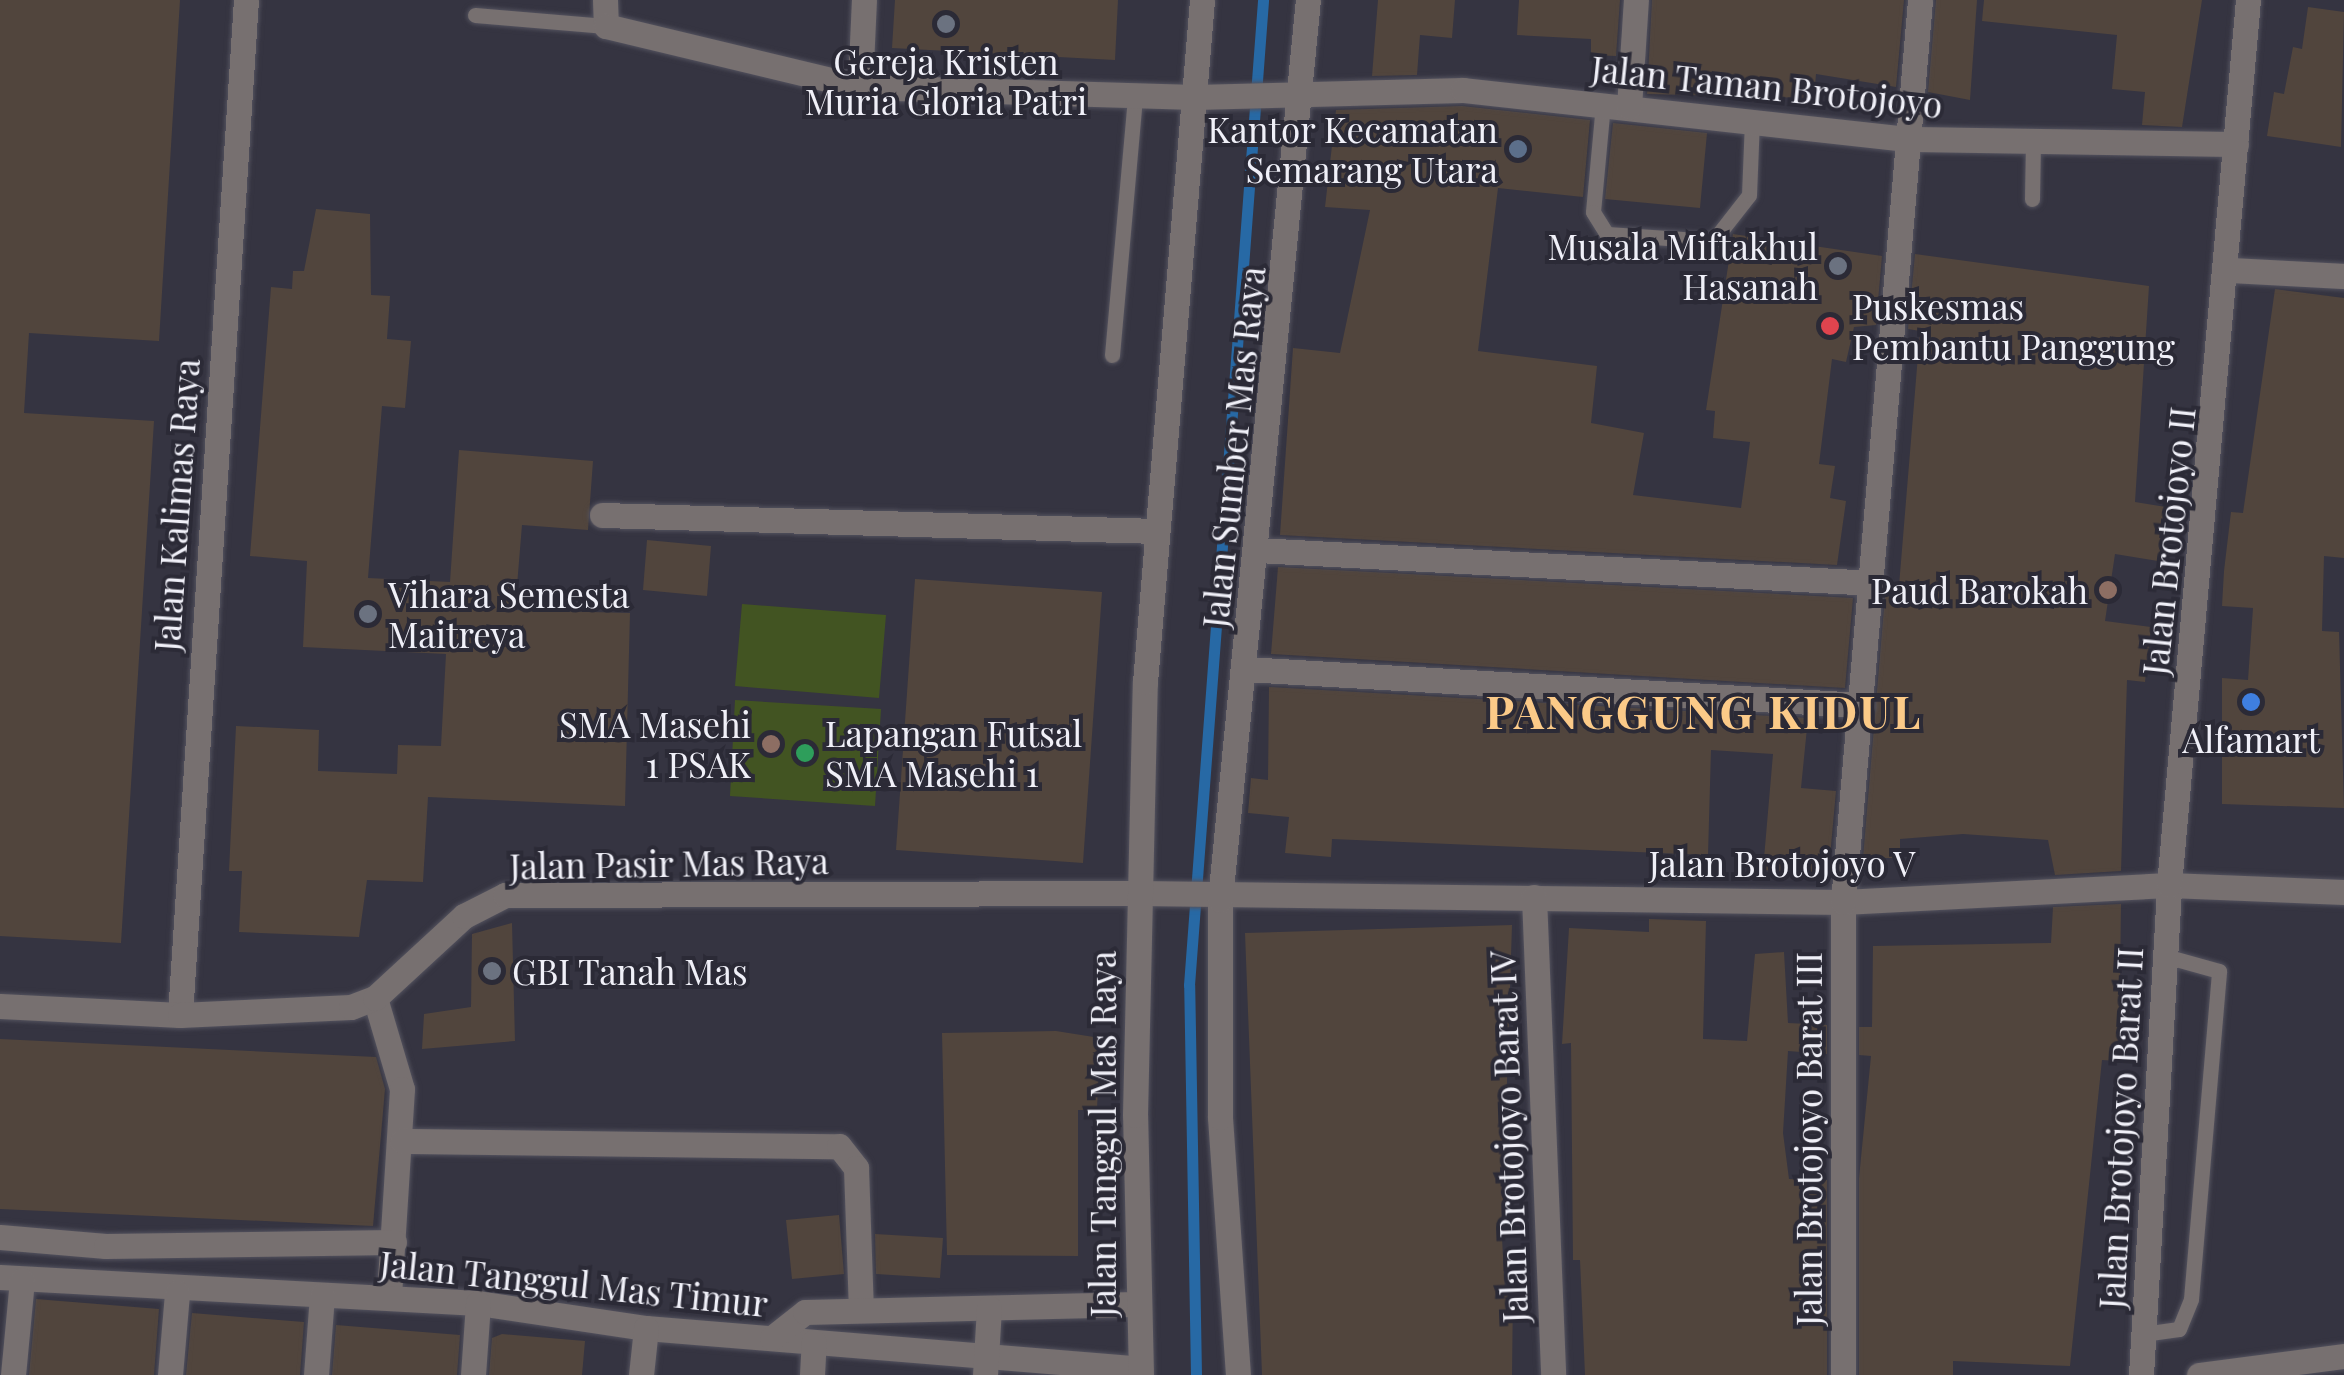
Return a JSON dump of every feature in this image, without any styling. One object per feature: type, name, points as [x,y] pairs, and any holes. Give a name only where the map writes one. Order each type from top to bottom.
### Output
[{"type":"street","name":"Jalan Kalimas Raya","points":[[180,1015],[246,0]]},
{"type":"street","points":[[860,87],[864,0]]},
{"type":"street","name":"Jalan Sumber Mas Raya","points":[[1149,894],[1156,530],[1202,96],[1202,0]]},
{"type":"street","name":"Jalan Sumber Mas Raya","points":[[1216,900],[1245,670],[1308,0]]},
{"type":"street","points":[[1616,106],[1636,0]]},
{"type":"street","name":"Jalan Brotojoyo Barat III","points":[[1843,1375],[1844,902],[1874,584],[1920,0]]},
{"type":"street","name":"Jalan Brotojoyo II","points":[[2169,885],[2229,270],[2248,0]]},
{"type":"street","name":"Jalan Taman Brotojoyo","points":[[606,13],[860,87],[1202,96],[1463,90],[1910,140],[2236,144]]},
{"type":"street","points":[[2229,270],[2344,276]]},
{"type":"street","points":[[602,515],[1156,530]]},
{"type":"street","points":[[1257,550],[1874,584]]},
{"type":"street","points":[[1245,670],[1862,705]]},
{"type":"street","name":"Jalan Brotojoyo V","points":[[1216,900],[1534,897],[1844,902],[2169,885],[2344,892]]},
{"type":"street","name":"Jalan Brotojoyo Barat II","points":[[2140,1375],[2169,885]]},
{"type":"street","name":"Jalan Pasir Mas Raya","points":[[0,1006],[180,1015],[326,1012],[376,998],[464,916],[505,895],[1149,894],[1216,900]]},
{"type":"street","name":"Jalan Tanggul Mas Raya","points":[[1141,1372],[1136,1304],[1149,894]]},
{"type":"street","name":"Jalan Brotojoyo Barat IV","points":[[1534,897],[1552,1375]]},
{"type":"street","points":[[1216,900],[1220,1116],[1238,1375]]},
{"type":"street","points":[[376,998],[396,1049],[402,1141],[389,1298]]},
{"type":"street","points":[[402,1141],[838,1146],[856,1168],[861,1309]]},
{"type":"street","points":[[0,1237],[106,1246],[394,1242]]},
{"type":"street","points":[[103,1286],[106,1246]]},
{"type":"street","points":[[11,1278],[13,1375]]},
{"type":"street","name":"Jalan Tanggul Mas Timur","points":[[11,1278],[177,1293],[322,1294],[478,1304],[646,1328],[814,1342],[986,1366],[1141,1372]]},
{"type":"street","points":[[170,1375],[177,1293]]},
{"type":"street","points":[[316,1375],[322,1294]]},
{"type":"street","points":[[472,1375],[478,1304]]},
{"type":"street","points":[[772,1338],[804,1312],[1136,1304]]},
{"type":"street","points":[[986,1366],[989,1308]]},
{"type":"street","points":[[642,1375],[646,1328]]},
{"type":"street","points":[[812,1375],[814,1342]]},
{"type":"street","points":[[2198,1375],[2344,1356]]},
{"type":"lane","points":[[474,15],[606,13]]},
{"type":"lane","points":[[1112,355],[1135,95]]},
{"type":"lane","points":[[1616,106],[1594,212],[1608,234],[1713,241],[1750,194],[1752,121]]},
{"type":"lane","points":[[2032,200],[2034,141]]},
{"type":"lane","points":[[2143,1334],[2179,1329],[2187,1316],[2218,971],[2165,956]]},
{"type":"green space","name":"Lapangan Futsal SMA Masehi 1","points":[[742,604],[886,615],[879,698],[735,686]]},
{"type":"green space","name":"Lapangan Futsal SMA Masehi 1","points":[[735,700],[881,709],[875,806],[730,796]]},
{"type":"building","points":[[0,0],[180,0],[159,341],[29,333],[24,413],[154,421],[121,943],[0,936]]},
{"type":"building","points":[[895,0],[1118,0],[1115,60],[892,48]]},
{"type":"building","points":[[1378,0],[1455,0],[1452,38],[1420,35],[1417,75],[1372,76]]},
{"type":"building","points":[[1519,0],[1620,0],[1616,56],[1591,55],[1591,39],[1517,35]]},
{"type":"building","points":[[1652,0],[1904,0],[1896,87],[1816,74],[1814,98],[1647,94]]},
{"type":"building","points":[[1936,0],[1977,0],[1970,100],[1928,92]]},
{"type":"building","points":[[1984,0],[2202,0],[2182,127],[2142,125],[2145,92],[2112,89],[2117,35],[1982,21]]},
{"type":"building","points":[[2308,7],[2344,12],[2341,147],[2267,136],[2274,92],[2284,94],[2293,47],[2302,49]]},
{"type":"building","points":[[1462,106],[1590,120],[1583,197],[1498,188],[1478,351],[1597,366],[1591,423],[1644,433],[1633,495],[1741,508],[1750,442],[1713,438],[1715,411],[1706,410],[1733,234],[1882,256],[1876,325],[1854,327],[1846,362],[1832,359],[1819,464],[1835,466],[1830,498],[1846,501],[1837,565],[1280,535],[1293,348],[1340,353],[1370,210],[1325,207],[1336,110]]},
{"type":"building","points":[[1613,123],[1707,133],[1700,208],[1605,199]]},
{"type":"building","points":[[316,209],[370,214],[371,295],[390,296],[387,339],[411,341],[405,408],[382,406],[368,578],[450,582],[459,450],[593,461],[588,530],[522,525],[515,610],[630,613],[625,806],[428,797],[423,882],[367,880],[359,937],[239,932],[242,871],[229,871],[236,726],[319,730],[318,771],[397,774],[398,745],[441,746],[446,654],[303,647],[307,561],[250,556],[271,287],[292,289],[293,271],[304,271]]},
{"type":"building","points":[[1915,254],[2149,286],[2135,502],[2172,508],[2164,562],[2115,554],[2105,621],[2151,627],[2145,682],[2127,680],[2121,871],[2055,875],[2048,840],[1963,834],[1900,839],[1900,858],[1863,858],[1885,596],[1898,598],[1920,331],[1908,329]]},
{"type":"building","points":[[2275,289],[2344,298],[2344,558],[2324,556],[2322,631],[2339,632],[2344,808],[2222,804],[2222,678],[2248,680],[2253,608],[2222,606],[2224,571],[2231,512],[2243,513]]},
{"type":"building","points":[[647,540],[711,546],[707,596],[643,590]]},
{"type":"building","points":[[1278,567],[1853,598],[1845,688],[1271,654]]},
{"type":"building","points":[[915,579],[1102,592],[1083,863],[896,850]]},
{"type":"building","points":[[1269,687],[1808,718],[1801,788],[1836,791],[1825,875],[1763,870],[1773,754],[1711,750],[1708,855],[1332,839],[1331,857],[1285,853],[1289,817],[1248,813],[1251,778],[1268,780]]},
{"type":"building","points":[[2121,904],[2119,1061],[2102,1060],[2070,1366],[1953,1361],[1953,1375],[1859,1375],[1859,1178],[1871,1056],[1859,1055],[1859,1027],[1872,1027],[1873,946],[2051,943],[2053,907]]},
{"type":"building","points":[[1649,919],[1706,921],[1703,1039],[1747,1041],[1755,954],[1784,952],[1788,1023],[1827,1025],[1827,1054],[1788,1051],[1783,1133],[1789,1179],[1827,1180],[1827,1375],[1585,1375],[1580,1260],[1573,1260],[1571,1043],[1562,1044],[1569,928],[1649,932]]},
{"type":"building","name":"GBI Tanah Mas","points":[[512,923],[515,1041],[422,1049],[424,1014],[471,1007],[472,934]]},
{"type":"building","points":[[1512,925],[1502,1238],[1505,1291],[1513,1291],[1512,1375],[1262,1375],[1245,933]]},
{"type":"building","points":[[1056,1031],[1100,1038],[1097,1110],[1078,1110],[1078,1256],[947,1255],[942,1033]]},
{"type":"building","points":[[0,1039],[376,1057],[385,1089],[373,1226],[0,1209]]},
{"type":"building","points":[[839,1215],[844,1274],[792,1279],[786,1220]]},
{"type":"building","points":[[875,1234],[943,1238],[940,1278],[876,1274]]},
{"type":"building","points":[[36,1299],[159,1309],[154,1375],[29,1375]]},
{"type":"building","points":[[192,1313],[304,1322],[300,1375],[186,1375]]},
{"type":"building","points":[[336,1325],[460,1335],[457,1375],[332,1375]]},
{"type":"building","points":[[502,1334],[585,1341],[582,1375],[489,1375],[492,1338]]},
{"type":"waterway","points":[[1196,1375],[1189,985],[1263,0]]},
{"type":"place","name":"Gereja Kristen Muria Gloria Patri","points":[[946,24]]},
{"type":"place","name":"Kantor Kecamatan Semarang Utara","points":[[1518,149]]},
{"type":"place","name":"Musala Miftakhul Hasanah","points":[[1838,266]]},
{"type":"place","name":"Puskesmas Pembantu Panggung","points":[[1830,326]]},
{"type":"place","name":"Paud Barokah","points":[[2108,590]]},
{"type":"place","name":"Vihara Semesta Maitreya","points":[[368,614]]},
{"type":"place","name":"Alfamart","points":[[2251,702]]},
{"type":"place","name":"SMA Masehi 1 PSAK","points":[[771,744]]},
{"type":"place","name":"Lapangan Futsal SMA Masehi 1","points":[[805,753]]},
{"type":"place","name":"GBI Tanah Mas","points":[[492,971]]},
{"type":"district","name":"PANGGUNG KIDUL","points":[[1704,711]]}]
